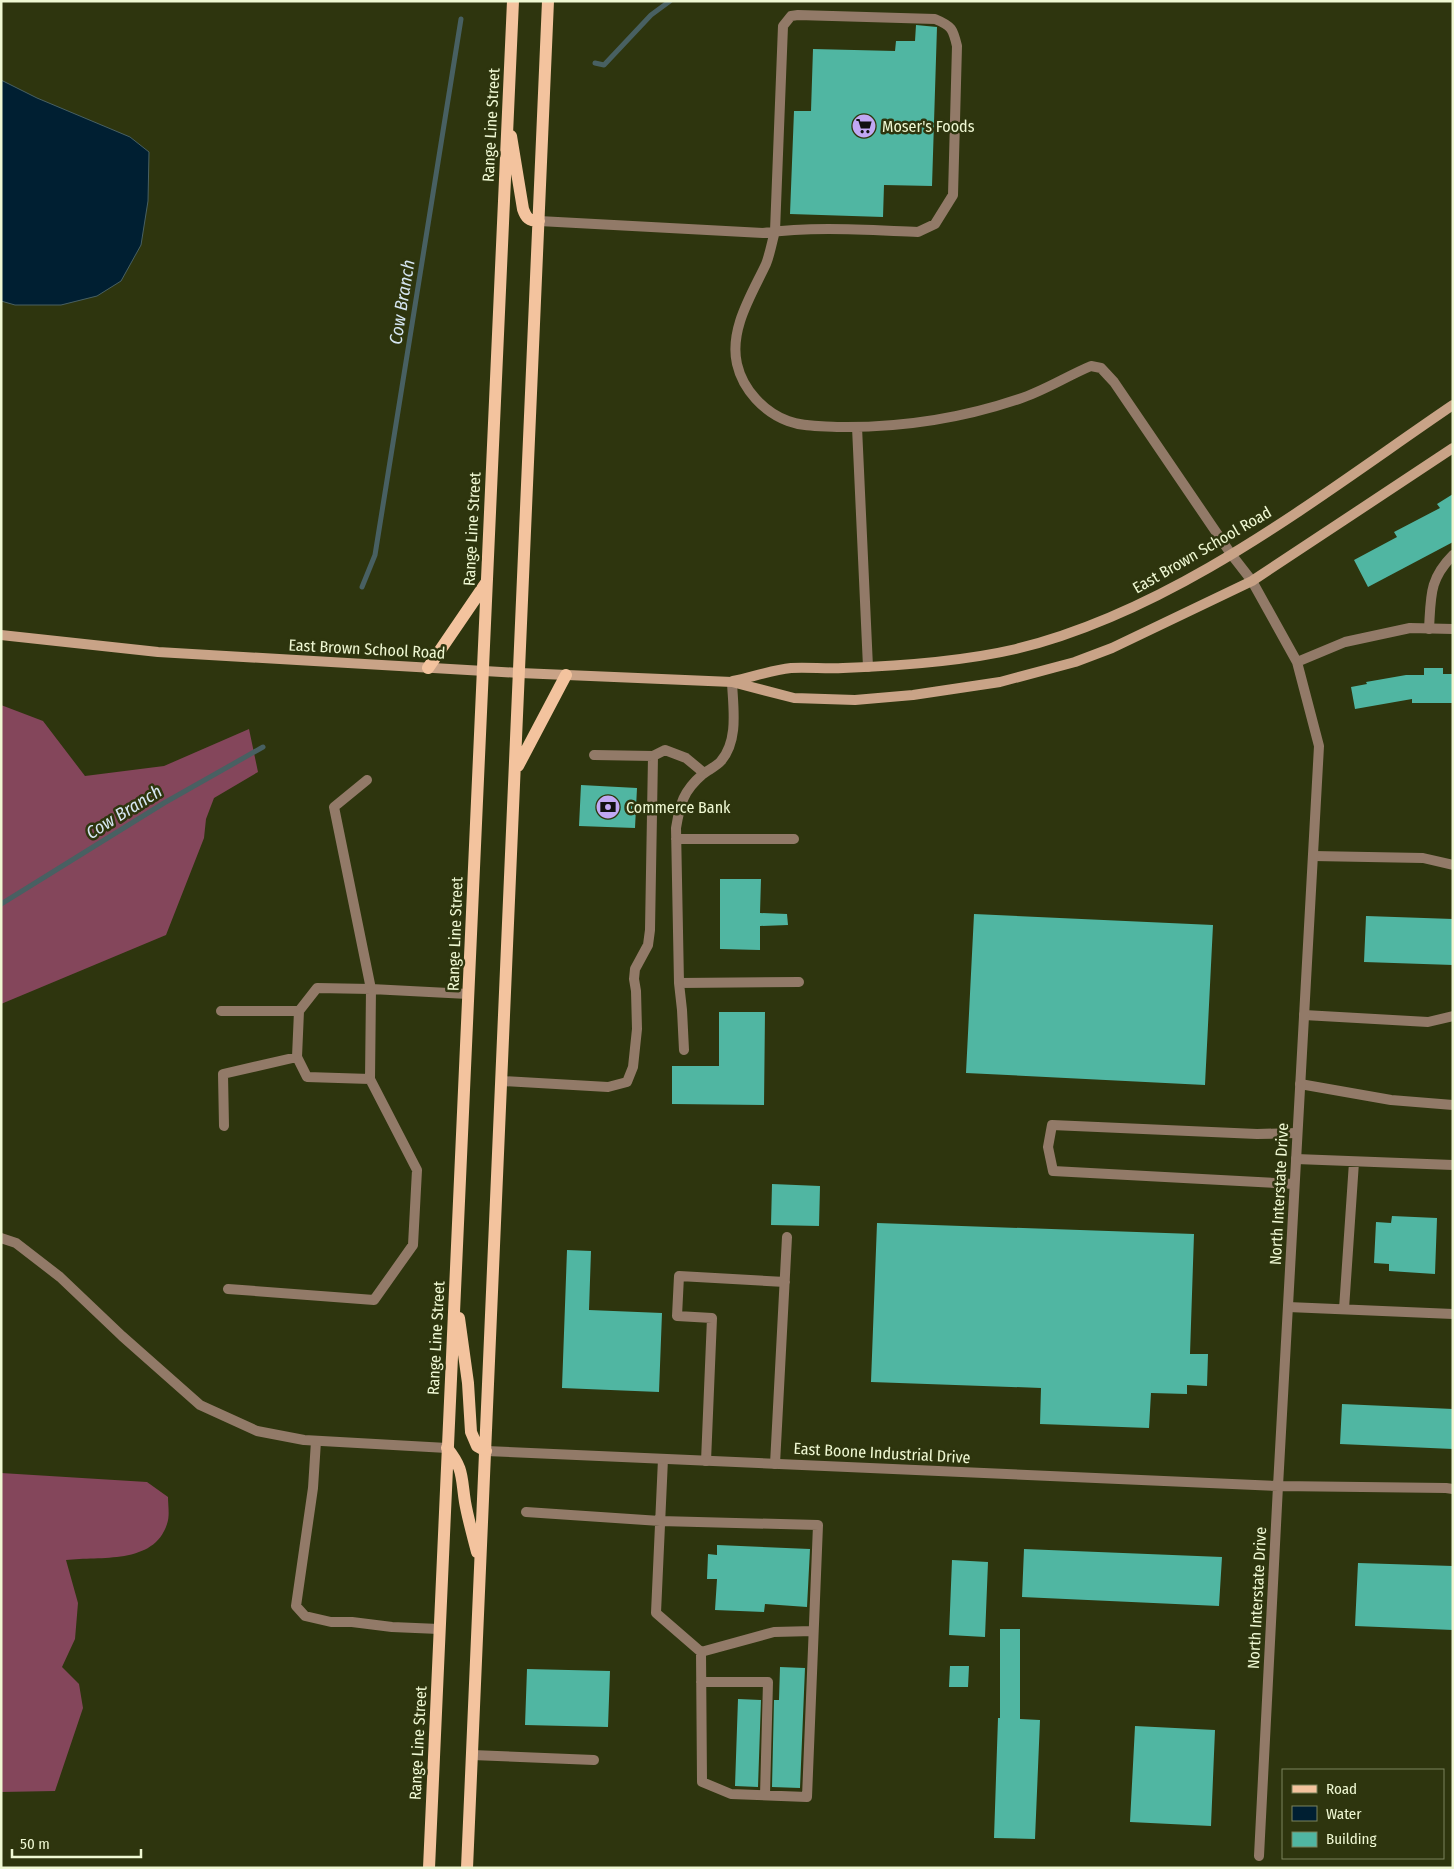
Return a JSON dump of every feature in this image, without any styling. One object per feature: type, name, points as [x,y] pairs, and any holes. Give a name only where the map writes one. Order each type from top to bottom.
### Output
[{"type":"main road","name":"Range Line Street","points":[[428,1868],[513,1]]},
{"type":"main road","points":[[467,1868],[548,1]]},
{"type":"main road","points":[[508,114],[520,182],[522,210],[526,218],[532,221],[539,221]]},
{"type":"main road","name":"East Brown School Road","points":[[732,682],[790,668],[868,667],[957,660],[1015,649],[1064,635],[1134,606],[1183,582],[1231,554],[1453,405]]},
{"type":"main road","name":"East Brown School Road","points":[[1,636],[158,652],[520,673],[732,682],[794,698],[854,700],[914,695],[1000,682],[1076,662],[1112,648],[1252,581],[1453,448]]},
{"type":"main road","points":[[428,668],[486,583]]},
{"type":"main road","points":[[516,770],[566,675]]},
{"type":"main road","points":[[455,1282],[468,1382],[471,1432],[478,1446],[486,1451]]},
{"type":"main road","points":[[447,1448],[457,1460],[462,1477],[465,1503],[480,1567]]},
{"type":"street","name":"North Interstate Drive","points":[[775,231],[817,229],[918,232],[935,224],[953,195],[956,46],[954,31],[947,24],[935,19],[798,15],[791,16],[783,26],[775,231],[767,262],[741,317],[737,342],[737,363],[743,379],[760,404],[789,422],[811,426],[857,427],[916,424],[960,415],[1021,399],[1091,366],[1101,368],[1114,382],[1231,554],[1252,581],[1297,662],[1319,746],[1259,1856]]},
{"type":"street","points":[[539,221],[763,233],[775,231]]},
{"type":"street","points":[[857,427],[868,667]]},
{"type":"street","points":[[1429,629],[1435,577],[1453,554]]},
{"type":"street","points":[[1297,662],[1345,642],[1410,628],[1453,629]]},
{"type":"street","points":[[684,1050],[679,983],[676,839],[680,804],[689,787],[721,761],[729,747],[734,729],[732,682]]},
{"type":"street","points":[[594,755],[652,756],[665,750],[686,758],[704,773]]},
{"type":"street","points":[[502,1081],[608,1087],[627,1082],[633,1067],[637,1029],[635,969],[648,945],[650,930],[652,756]]},
{"type":"street","points":[[228,1289],[374,1300],[413,1246],[417,1170],[370,1079],[371,989],[334,807],[368,780]]},
{"type":"street","points":[[676,839],[794,839]]},
{"type":"street","points":[[1313,856],[1423,858],[1453,865]]},
{"type":"street","points":[[679,983],[799,982]]},
{"type":"street","points":[[370,1079],[307,1077],[297,1057],[299,1011],[317,988],[468,994]]},
{"type":"street","points":[[221,1011],[299,1011]]},
{"type":"street","points":[[1304,1015],[1428,1022],[1453,1016]]},
{"type":"street","points":[[224,1126],[223,1074],[297,1057]]},
{"type":"street","points":[[1300,1084],[1391,1100],[1453,1105]]},
{"type":"street","points":[[1294,1184],[1053,1171],[1048,1147],[1052,1125],[1257,1134],[1297,1133]]},
{"type":"street","points":[[1296,1159],[1453,1165]]},
{"type":"street","points":[[1344,1309],[1354,1162]]},
{"type":"street","points":[[776,1464],[787,1237]]},
{"type":"street","points":[[1,1238],[16,1243],[60,1277],[122,1336],[200,1405],[257,1431],[304,1440],[447,1448]]},
{"type":"street","points":[[706,1461],[712,1318],[677,1316],[679,1276],[785,1282]]},
{"type":"street","points":[[1288,1308],[1453,1314]]},
{"type":"street","points":[[316,1441],[313,1488],[296,1606],[305,1616],[331,1622],[352,1622],[392,1627],[439,1628]]},
{"type":"street","name":"East Boone Industrial Drive","points":[[486,1451],[1278,1486],[1453,1489]]},
{"type":"street","points":[[526,1512],[660,1521],[818,1525],[808,1797],[731,1794],[702,1782],[701,1652],[656,1613],[660,1521],[663,1459]]},
{"type":"street","points":[[701,1652],[774,1632],[813,1631]]},
{"type":"street","points":[[702,1682],[768,1682],[765,1795]]},
{"type":"street","points":[[472,1755],[594,1760]]},
{"type":"shaded area","points":[[1,705],[43,721],[85,776],[164,766],[249,729],[258,772],[214,798],[206,819],[204,838],[166,935],[1,1004]]},
{"type":"shaded area","points":[[1,1473],[147,1482],[168,1497],[169,1514],[167,1524],[160,1537],[151,1546],[124,1556],[66,1560],[78,1603],[75,1639],[62,1667],[79,1684],[83,1708],[55,1791],[1,1792]]},
{"type":"water","points":[[1,80],[37,98],[130,137],[149,152],[148,201],[141,245],[121,281],[97,296],[61,305],[15,305],[1,301]]},
{"type":"building","name":"Moser's Foods","points":[[916,25],[937,27],[932,186],[884,185],[883,217],[790,214],[794,111],[811,111],[813,49],[895,51],[896,41],[915,41]]},
{"type":"building","points":[[1453,494],[1453,542],[1368,587],[1354,560],[1397,537],[1394,532],[1440,508],[1437,504]]},
{"type":"building","points":[[1424,668],[1443,668],[1443,674],[1453,674],[1453,703],[1412,703],[1412,699],[1355,709],[1351,687],[1367,684],[1366,682],[1406,675],[1424,675]]},
{"type":"building","name":"Commerce Bank","points":[[581,785],[637,788],[635,828],[579,826]]},
{"type":"building","points":[[720,879],[761,879],[760,913],[787,914],[788,925],[760,926],[760,950],[720,949]]},
{"type":"building","points":[[974,914],[1213,925],[1205,1085],[966,1073]]},
{"type":"building","points":[[1366,916],[1453,919],[1453,965],[1364,962]]},
{"type":"building","points":[[719,1012],[765,1012],[764,1105],[672,1104],[672,1066],[719,1066]]},
{"type":"building","points":[[772,1184],[820,1186],[819,1226],[771,1225]]},
{"type":"building","points":[[1392,1216],[1437,1218],[1435,1274],[1389,1271],[1389,1264],[1374,1263],[1376,1222],[1391,1223]]},
{"type":"building","points":[[877,1223],[1194,1234],[1190,1354],[1208,1354],[1207,1386],[1187,1385],[1187,1394],[1151,1393],[1149,1428],[1040,1424],[1041,1388],[871,1382]]},
{"type":"building","points":[[567,1250],[591,1251],[589,1310],[662,1313],[659,1392],[562,1388]]},
{"type":"building","points":[[1342,1404],[1453,1409],[1453,1449],[1340,1444]]},
{"type":"building","points":[[717,1545],[810,1549],[807,1607],[765,1604],[764,1612],[715,1610],[717,1579],[707,1579],[708,1554],[717,1555]]},
{"type":"building","points":[[1024,1549],[1222,1557],[1219,1606],[1022,1597]]},
{"type":"building","points":[[952,1560],[988,1562],[985,1637],[949,1635]]},
{"type":"building","points":[[1358,1563],[1453,1566],[1453,1630],[1355,1626]]},
{"type":"building","points":[[1000,1629],[1020,1629],[1020,1719],[1040,1720],[1035,1839],[994,1838],[998,1718],[1000,1718]]},
{"type":"building","points":[[950,1666],[969,1666],[968,1687],[949,1687]]},
{"type":"building","points":[[780,1667],[805,1668],[800,1788],[772,1787],[774,1700],[779,1700]]},
{"type":"building","points":[[527,1669],[610,1671],[608,1727],[525,1725]]},
{"type":"building","points":[[738,1699],[761,1700],[758,1787],[735,1786]]},
{"type":"building","points":[[1135,1726],[1215,1730],[1211,1826],[1130,1822]]},
{"type":"waterway","name":"Cow Branch","points":[[595,63],[604,65],[651,15],[670,1]]},
{"type":"waterway","name":"Cow Branch","points":[[362,587],[375,555],[461,19]]},
{"type":"waterway","name":"Cow Branch","points":[[1,904],[164,803],[263,747]]},
{"type":"place","name":"Moser's Foods","points":[[864,126]]},
{"type":"place","name":"Commerce Bank","points":[[608,807]]}]
